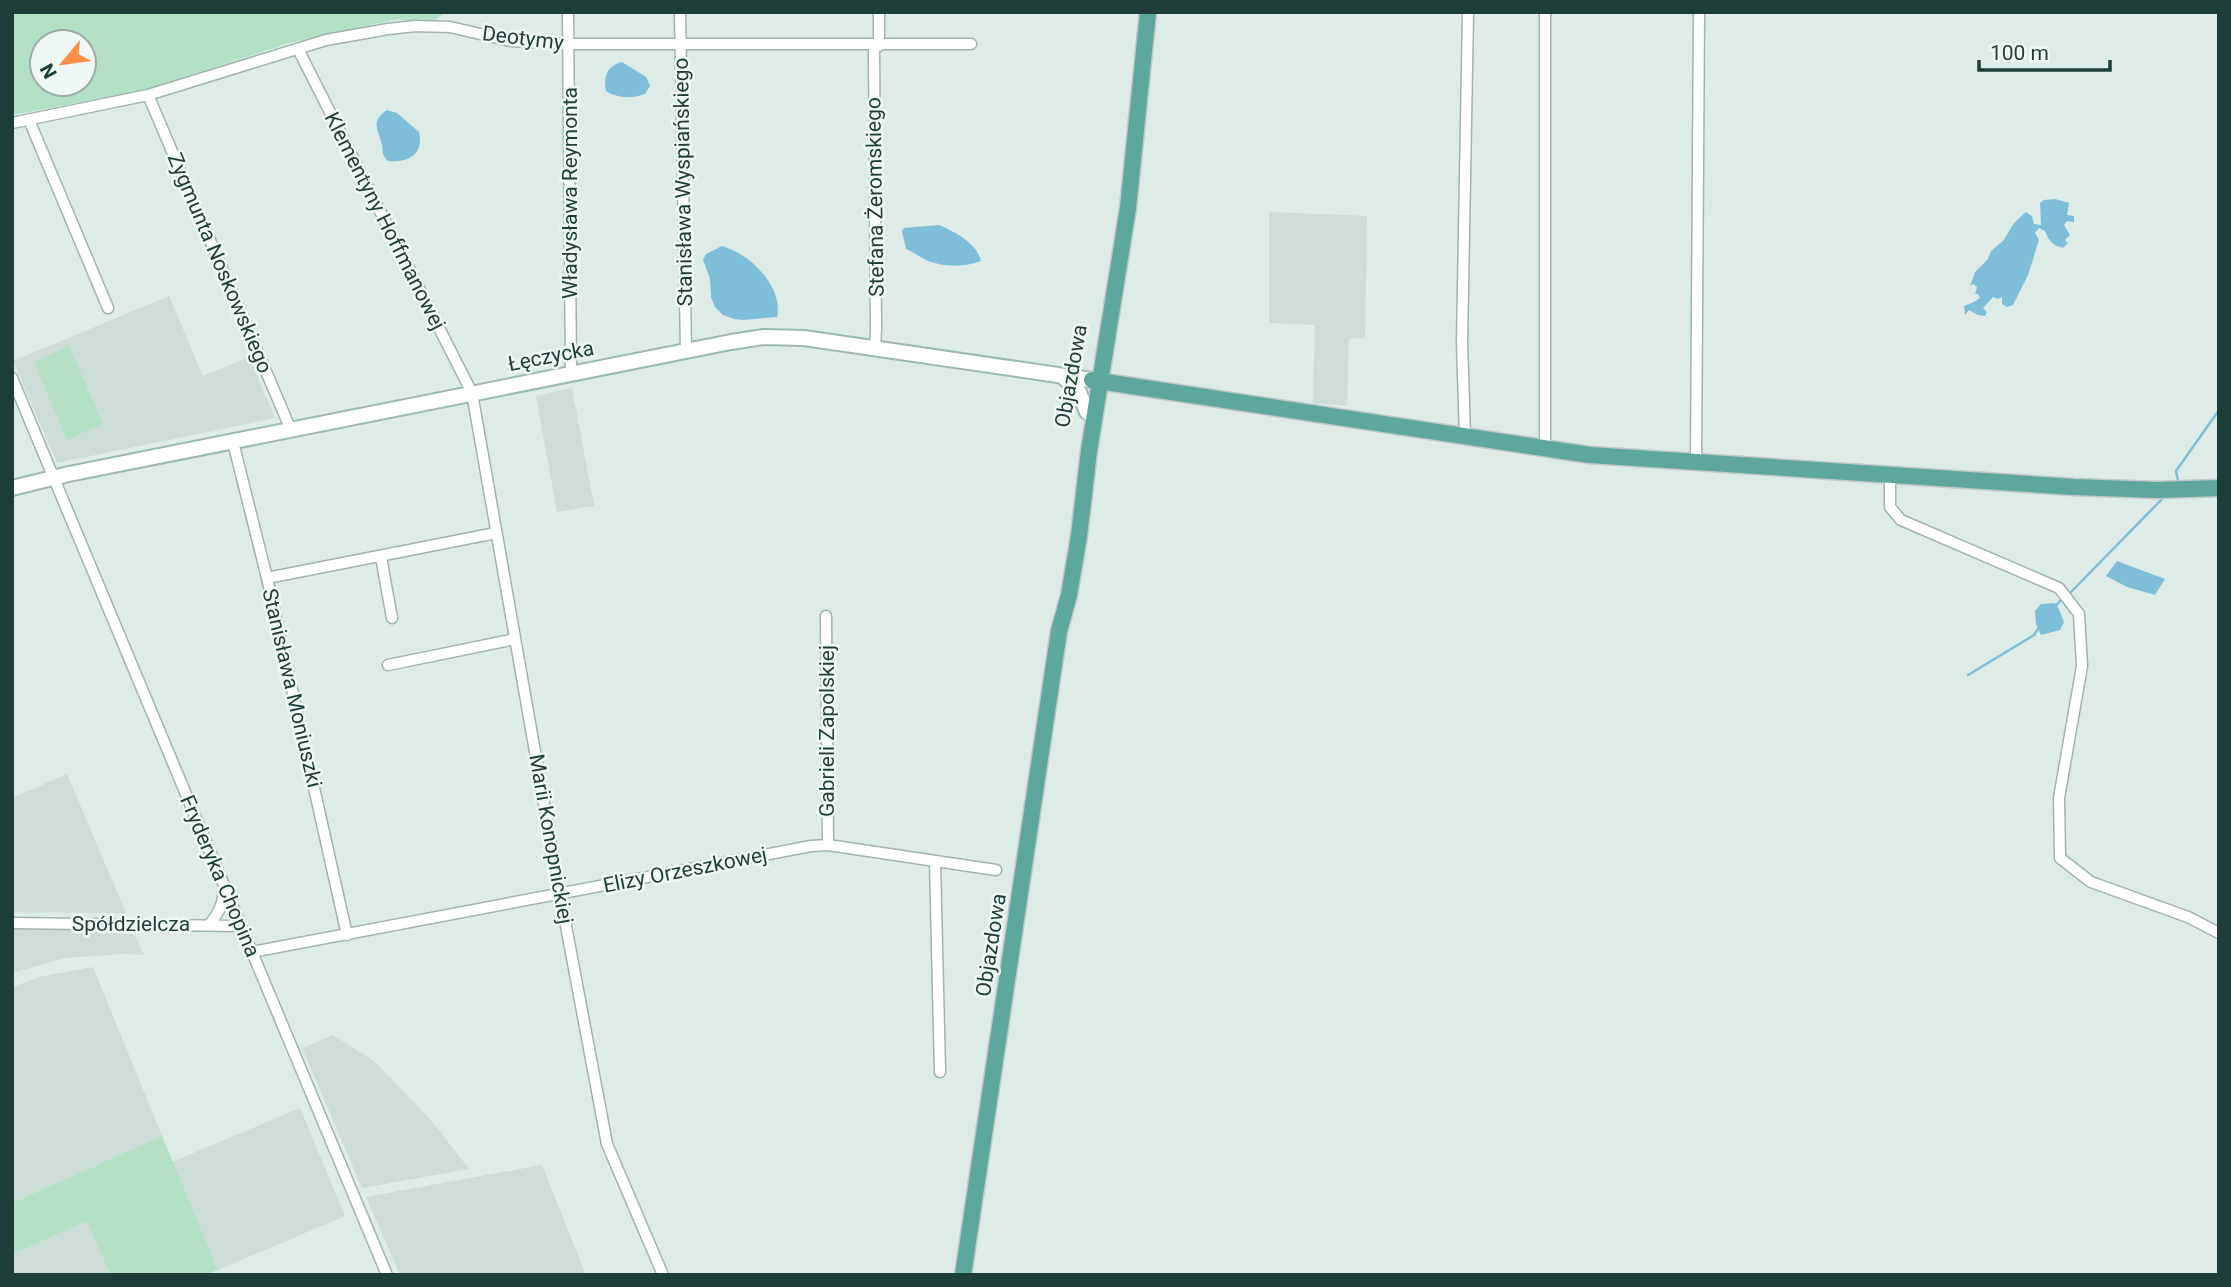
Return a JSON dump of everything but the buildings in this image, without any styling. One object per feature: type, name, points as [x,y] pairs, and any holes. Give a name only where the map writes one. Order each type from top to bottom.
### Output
[{"type":"main road","name":"Objazdowa","points":[[1062,621],[1073,572],[1096,381],[1129,153],[1134,140],[1148,12]]},
{"type":"main road","name":"Objazdowa","points":[[963,1275],[1062,621],[1072,500],[1087,412],[1096,381]]},
{"type":"main road","points":[[1096,381],[1590,455],[2074,487],[2219,488]]},
{"type":"street","name":"Władysława Reymonta","points":[[568,12],[571,374]]},
{"type":"street","name":"Stanisława Wyspiańskiego","points":[[680,12],[686,351]]},
{"type":"street","points":[[876,46],[879,12]]},
{"type":"street","points":[[1465,436],[1462,343],[1468,12]]},
{"type":"street","points":[[1545,12],[1545,448]]},
{"type":"street","points":[[1696,463],[1699,12]]},
{"type":"street","name":"Deotymy","points":[[12,123],[148,95],[344,36],[415,26],[450,27],[510,41],[569,44],[971,44]]},
{"type":"street","name":"Stefana Żeromskiego","points":[[875,348],[876,46]]},
{"type":"street","name":"Klementyny Hoffmanowej","points":[[298,49],[472,393]]},
{"type":"street","name":"Zygmunta Noskowskiego","points":[[148,95],[291,430]]},
{"type":"street","points":[[29,120],[108,308]]},
{"type":"street","name":"Łęczycka","points":[[12,488],[54,477],[472,393],[764,337],[804,338],[1096,381]]},
{"type":"street","points":[[1061,375],[1078,390],[1087,412]]},
{"type":"street","name":"Fryderyka Chopina","points":[[12,378],[387,1275]]},
{"type":"street","name":"Marii Konopnickiej","points":[[472,393],[607,1144],[663,1275]]},
{"type":"street","name":"Stanisława Moniuszki","points":[[233,442],[267,578],[347,935]]},
{"type":"street","points":[[1891,476],[1890,507],[1896,516],[2059,587],[2079,614],[2082,666],[2059,799],[2060,858],[2091,882],[2188,917],[2219,933]]},
{"type":"street","points":[[267,578],[496,533]]},
{"type":"street","points":[[381,557],[392,618]]},
{"type":"street","name":"Gabrieli Zapolskiej","points":[[826,616],[828,845]]},
{"type":"street","points":[[388,666],[515,639]]},
{"type":"street","name":"Elizy Orzeszkowej","points":[[252,952],[811,846],[828,845],[996,870]]},
{"type":"street","points":[[934,861],[940,1072]]},
{"type":"street","name":"Spółdzielcza","points":[[12,923],[209,925],[223,903],[224,888]]},
{"type":"street","points":[[209,925],[240,926]]},
{"type":"shaded area","points":[[1269,212],[1367,216],[1365,338],[1349,339],[1347,406],[1313,403],[1315,325],[1269,323]]},
{"type":"shaded area","points":[[169,296],[203,376],[249,357],[275,418],[57,463],[13,361]]},
{"type":"shaded area","points":[[572,388],[594,506],[557,512],[536,396]]},
{"type":"shaded area","points":[[67,774],[126,913],[12,912],[12,798]]},
{"type":"shaded area","points":[[131,928],[144,955],[64,958],[12,973],[12,929]]},
{"type":"shaded area","points":[[93,967],[162,1136],[12,1203],[12,987],[43,976]]},
{"type":"shaded area","points":[[333,1035],[374,1061],[432,1121],[469,1169],[362,1188],[302,1048]]},
{"type":"shaded area","points":[[300,1108],[345,1216],[218,1270],[172,1162]]},
{"type":"shaded area","points":[[542,1165],[586,1275],[400,1275],[366,1197]]},
{"type":"shaded area","points":[[88,1220],[111,1275],[12,1275],[12,1254]]},
{"type":"green space","points":[[12,12],[446,12],[435,20],[393,20],[289,43],[145,90],[12,115]]},
{"type":"green space","points":[[69,346],[103,424],[67,440],[34,362]]},
{"type":"green space","points":[[162,1136],[218,1270],[205,1275],[111,1275],[87,1221],[12,1254],[12,1203]]},
{"type":"water","points":[[622,62],[646,77],[650,86],[645,94],[625,97],[606,91],[607,72]]},
{"type":"water","points":[[387,110],[397,113],[419,132],[417,151],[408,159],[388,161],[384,155],[377,123]]},
{"type":"water","points":[[2055,199],[2069,203],[2067,215],[2074,216],[2074,222],[2067,221],[2064,225],[2070,235],[2065,240],[2068,243],[2063,248],[2056,245],[2045,231],[2039,228],[2035,233],[2039,240],[2028,275],[2013,305],[2007,307],[2002,304],[2002,297],[1993,297],[1983,308],[1987,312],[1985,316],[1969,310],[1965,315],[1964,306],[1980,298],[1975,294],[1977,287],[1973,284],[1970,286],[1975,272],[1988,259],[1991,251],[2003,241],[2014,223],[2026,212],[2032,216],[2034,224],[2041,225],[2040,203]]},
{"type":"water","points":[[939,225],[970,244],[981,261],[943,265],[928,261],[906,249],[902,231],[904,228]]},
{"type":"water","points":[[722,246],[743,256],[770,283],[778,306],[777,317],[734,319],[723,315],[715,307],[703,260],[706,254]]},
{"type":"water","points":[[2117,561],[2165,579],[2155,595],[2127,587],[2106,576]]},
{"type":"water","points":[[2055,603],[2064,622],[2060,630],[2041,635],[2036,624],[2035,611],[2041,604]]},
{"type":"waterway","points":[[2175,484],[2178,481],[2176,471],[2219,410]]},
{"type":"waterway","points":[[2071,592],[2164,497]]},
{"type":"waterway","points":[[2055,607],[2060,601]]},
{"type":"waterway","points":[[1968,675],[2034,635],[2040,626]]}]
